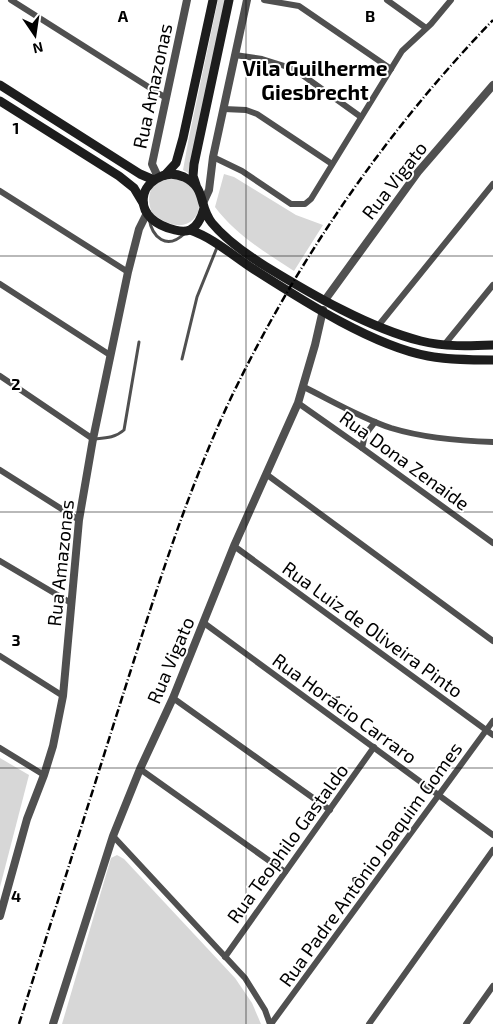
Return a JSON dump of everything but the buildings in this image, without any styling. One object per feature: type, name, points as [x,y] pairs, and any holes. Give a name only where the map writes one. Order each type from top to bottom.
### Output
[{"type":"main road","points":[[146,211],[144,196],[146,188],[176,163],[213,0]]},
{"type":"main road","points":[[230,0],[194,164],[198,188],[211,222],[278,279],[304,295],[323,310],[363,332],[393,346],[428,356],[452,359],[493,360]]},
{"type":"main road","points":[[0,85],[140,174],[159,178],[180,175],[190,180],[198,188]]},
{"type":"main road","points":[[0,101],[119,176],[134,188],[146,211],[157,224],[203,234],[219,243],[246,265],[278,279]]},
{"type":"main road","points":[[188,230],[202,217],[204,205]]},
{"type":"main road","points":[[304,295],[326,300],[394,333],[423,342],[493,345]]},
{"type":"street","points":[[11,0],[166,98]]},
{"type":"street","name":"Rua Amazonas","points":[[159,178],[152,164],[187,0]]},
{"type":"street","points":[[204,205],[211,179],[247,0]]},
{"type":"street","points":[[264,0],[298,6],[391,69]]},
{"type":"street","points":[[387,0],[426,28]]},
{"type":"street","points":[[214,158],[234,166],[291,204],[305,204],[311,198],[402,51],[451,0]]},
{"type":"street","points":[[235,55],[262,59],[294,68],[361,117]]},
{"type":"street","name":"Rua Vigato","points":[[326,300],[418,172],[493,85]]},
{"type":"street","points":[[224,109],[246,110],[256,114],[332,164]]},
{"type":"street","points":[[198,188],[211,179]]},
{"type":"street","points":[[378,326],[493,184]]},
{"type":"street","points":[[0,191],[128,272]]},
{"type":"street","name":"Rua Amazonas","points":[[0,916],[26,819],[44,775],[63,696],[79,520],[110,355],[128,272],[139,229],[146,211]]},
{"type":"street","points":[[0,284],[110,355]]},
{"type":"street","points":[[445,344],[493,285]]},
{"type":"street","name":"Rua Vigato","points":[[53,1024],[113,836],[140,769],[173,698],[234,546],[298,403],[304,387],[323,310]]},
{"type":"street","points":[[0,376],[93,439]]},
{"type":"street","points":[[304,387],[375,422],[392,428],[444,440],[493,442]]},
{"type":"street","name":"Rua Dona Zenaide","points":[[298,403],[493,543]]},
{"type":"street","points":[[362,448],[365,435],[375,422]]},
{"type":"street","points":[[0,470],[79,520]]},
{"type":"street","points":[[266,474],[493,641]]},
{"type":"street","name":"Rua Luiz de Oliveira Pinto","points":[[234,546],[493,735]]},
{"type":"street","points":[[0,561],[71,604]]},
{"type":"street","name":"Rua Horácio Carraro","points":[[204,622],[493,835]]},
{"type":"street","points":[[0,656],[63,696]]},
{"type":"street","points":[[173,698],[330,810]]},
{"type":"street","name":"Rua Padre Antônio Joaquim Gomes","points":[[270,1024],[493,721]]},
{"type":"street","name":"Rua Teophilo Gastaldo","points":[[225,957],[374,747]]},
{"type":"street","points":[[0,748],[44,775]]},
{"type":"street","points":[[140,769],[285,872]]},
{"type":"street","points":[[113,836],[245,978],[265,1010],[270,1024]]},
{"type":"street","points":[[370,1024],[493,850]]},
{"type":"street","points":[[469,1023],[493,986]]},
{"type":"lane","points":[[146,211],[150,228],[158,237],[166,242],[177,240],[188,230]]},
{"type":"lane","points":[[182,359],[197,297],[219,243]]},
{"type":"lane","points":[[93,439],[111,438],[124,430],[139,342]]},
{"type":"shaded area","points":[[218,0],[227,0],[190,174],[183,170]]},
{"type":"shaded area","points":[[224,174],[234,177],[296,215],[323,225],[294,271],[242,235],[215,207]]},
{"type":"shaded area","points":[[164,178],[180,179],[191,186],[198,195],[197,215],[190,222],[181,225],[168,223],[152,213],[149,202],[150,192]]},
{"type":"shaded area","points":[[0,758],[29,775],[0,887]]},
{"type":"shaded area","points":[[117,855],[124,859],[235,978],[252,1003],[261,1024],[62,1024],[111,858]]},
{"type":"railway","points":[[19,1024],[157,588],[197,476],[228,404],[282,300],[345,201],[415,107],[493,20]]},
{"type":"district","name":"Vila Guilherme Giesbrecht","points":[[315,79]]}]
